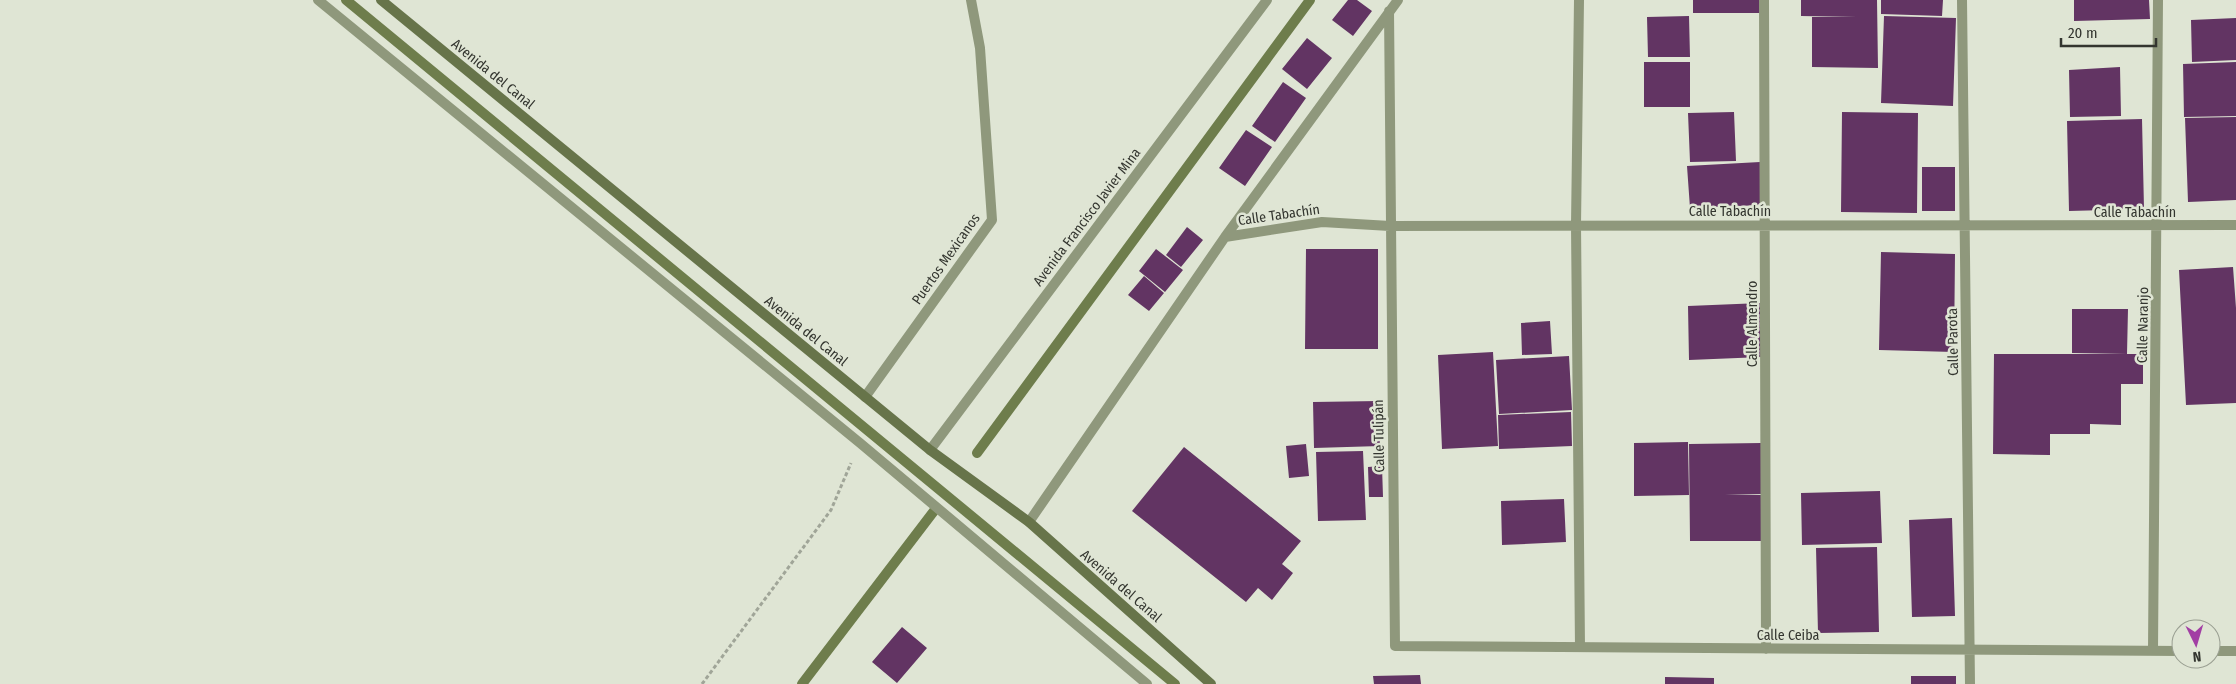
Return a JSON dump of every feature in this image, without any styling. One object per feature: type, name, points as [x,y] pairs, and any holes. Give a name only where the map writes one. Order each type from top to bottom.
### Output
[{"type":"street","points":[[318,0],[860,443],[1147,684]]},
{"type":"street","name":"Avenida del Canal","points":[[381,0],[930,450],[1029,522],[1211,684]]},
{"type":"street","name":"Puertos Mexicanos","points":[[865,397],[992,220],[980,48],[971,0]]},
{"type":"street","name":"Avenida Francisco Javier Mina","points":[[930,450],[1267,0]]},
{"type":"street","points":[[1029,522],[1225,237],[1398,0]]},
{"type":"street","points":[[1579,0],[1576,225],[1580,648]]},
{"type":"street","name":"Calle Almendro","points":[[1764,0],[1766,649]]},
{"type":"street","name":"Calle Parota","points":[[1962,0],[1970,684]]},
{"type":"street","name":"Calle Naranjo","points":[[2153,651],[2158,0]]},
{"type":"street","name":"Calle Tulipán","points":[[1389,11],[1395,646]]},
{"type":"street","name":"Calle Tabachín","points":[[1225,237],[1322,222],[1390,226],[2236,225]]},
{"type":"street","name":"Calle Ceiba","points":[[1395,646],[2171,651]]},
{"type":"street","points":[[2221,651],[2236,651]]},
{"type":"path","points":[[702,684],[831,510],[860,443]]},
{"type":"building","points":[[1348,0],[1357,0],[1372,11],[1353,36],[1332,20]]},
{"type":"building","points":[[1693,0],[1761,0],[1761,13],[1693,13]]},
{"type":"building","points":[[1801,0],[1877,0],[1878,68],[1812,67],[1812,17],[1857,17],[1801,16]]},
{"type":"building","points":[[1881,0],[1943,0],[1942,16],[1881,14]]},
{"type":"building","points":[[2074,0],[2149,0],[2150,19],[2074,21]]},
{"type":"building","points":[[1689,16],[1690,57],[1648,57],[1647,17]]},
{"type":"building","points":[[1884,16],[1956,18],[1953,106],[1881,103]]},
{"type":"building","points":[[2236,18],[2236,60],[2192,62],[2191,20]]},
{"type":"building","points":[[1307,38],[1332,58],[1307,89],[1282,69]]},
{"type":"building","points":[[1644,62],[1690,62],[1690,107],[1644,107]]},
{"type":"building","points":[[2236,62],[2236,116],[2184,117],[2183,64]]},
{"type":"building","points":[[2120,67],[2121,116],[2070,117],[2069,70]]},
{"type":"building","points":[[1283,82],[1306,98],[1275,142],[1252,126]]},
{"type":"building","points":[[1734,112],[1736,161],[1690,162],[1688,113]]},
{"type":"building","points":[[1842,112],[1918,113],[1917,213],[1841,212]]},
{"type":"building","points":[[2236,117],[2236,200],[2188,202],[2185,118]]},
{"type":"building","points":[[2142,119],[2144,209],[2069,211],[2067,121]]},
{"type":"building","points":[[1246,130],[1272,147],[1245,186],[1219,168]]},
{"type":"building","points":[[1760,162],[1762,205],[1690,208],[1687,166]]},
{"type":"building","points":[[1922,167],[1955,167],[1955,211],[1922,211]]},
{"type":"building","points":[[1187,227],[1203,240],[1181,267],[1166,255]]},
{"type":"building","points":[[1156,249],[1183,270],[1165,292],[1139,271]]},
{"type":"building","points":[[1306,249],[1378,249],[1378,349],[1305,349]]},
{"type":"building","points":[[1881,252],[1955,254],[1954,352],[1879,350]]},
{"type":"building","points":[[2233,267],[2236,308],[2236,403],[2186,405],[2179,270]]},
{"type":"building","points":[[1144,276],[1164,293],[1149,311],[1128,295]]},
{"type":"building","points":[[1761,303],[1762,357],[1689,360],[1688,306]]},
{"type":"building","points":[[2072,309],[2128,309],[2127,354],[2072,353]]},
{"type":"building","points":[[1550,321],[1552,354],[1522,355],[1521,323]]},
{"type":"building","points":[[1493,352],[1498,446],[1442,449],[1438,355]]},
{"type":"building","points":[[1994,354],[2143,354],[2143,384],[2121,384],[2121,425],[2090,424],[2090,434],[2050,434],[2050,455],[1993,454]]},
{"type":"building","points":[[1569,356],[1572,410],[1499,414],[1496,360]]},
{"type":"building","points":[[1379,401],[1380,446],[1314,448],[1313,402]]},
{"type":"building","points":[[1571,412],[1572,446],[1499,449],[1498,415]]},
{"type":"building","points":[[1688,442],[1689,495],[1634,496],[1634,443]]},
{"type":"building","points":[[1762,443],[1763,494],[1725,495],[1765,495],[1765,541],[1690,541],[1689,444]]},
{"type":"building","points":[[1306,444],[1309,476],[1289,478],[1286,446]]},
{"type":"building","points":[[1184,447],[1301,541],[1282,564],[1293,573],[1272,600],[1258,588],[1246,602],[1132,511]]},
{"type":"building","points":[[1363,451],[1366,520],[1318,521],[1316,452]]},
{"type":"building","points":[[1382,466],[1383,497],[1369,497],[1368,467]]},
{"type":"building","points":[[1880,491],[1882,543],[1802,545],[1801,493]]},
{"type":"building","points":[[1564,499],[1566,542],[1502,545],[1501,501]]},
{"type":"building","points":[[1952,518],[1955,616],[1912,617],[1909,520]]},
{"type":"building","points":[[1877,547],[1879,632],[1818,633],[1816,548]]},
{"type":"building","points":[[902,627],[927,648],[897,683],[872,662]]},
{"type":"building","points":[[1420,675],[1421,684],[1374,684],[1373,676]]},
{"type":"building","points":[[1911,676],[1956,676],[1956,684],[1911,684]]},
{"type":"building","points":[[1665,677],[1714,678],[1714,684],[1665,684]]},
{"type":"waterway","points":[[346,0],[1175,684]]},
{"type":"waterway","points":[[977,453],[1310,0]]},
{"type":"waterway","points":[[802,684],[934,511]]}]
